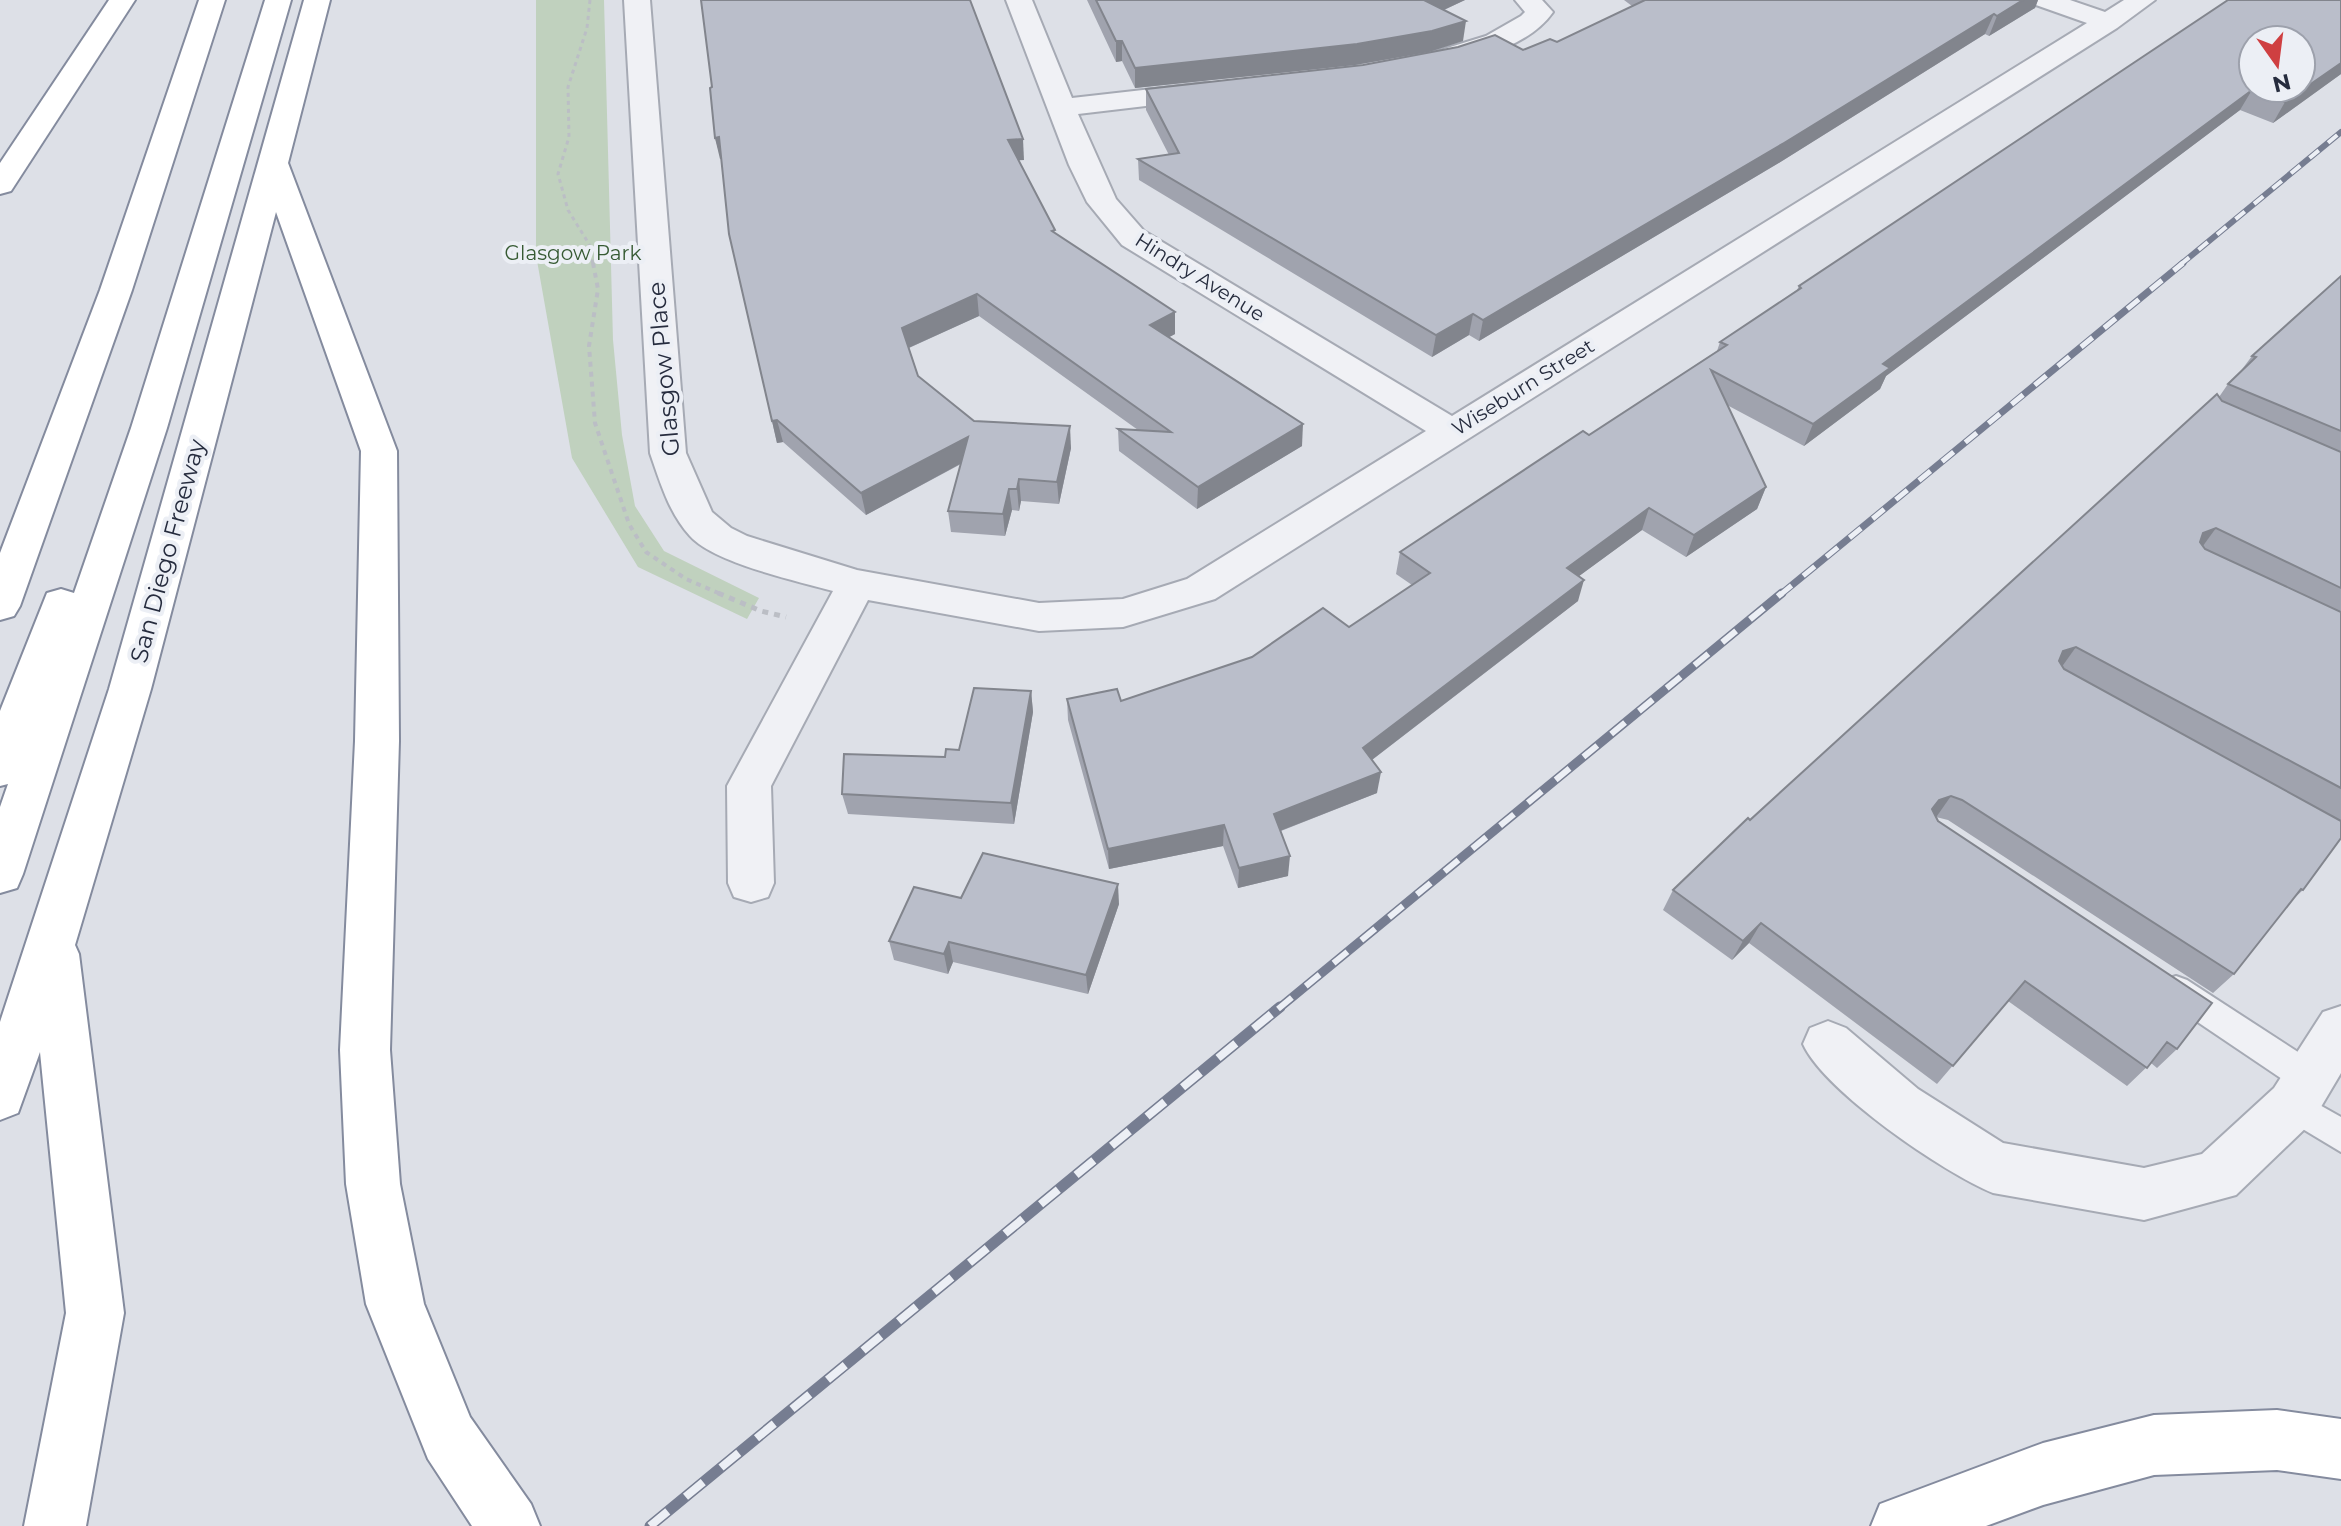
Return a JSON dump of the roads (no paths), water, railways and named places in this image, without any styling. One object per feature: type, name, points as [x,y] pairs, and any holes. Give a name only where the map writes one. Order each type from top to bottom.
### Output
[{"type":"highway","points":[[0,185],[122,0]]},
{"type":"highway","points":[[0,606],[116,290],[212,0]]},
{"type":"highway","points":[[0,769],[78,558],[257,0]]},
{"type":"highway","points":[[0,874],[149,428],[278,0]]},
{"type":"highway","name":"San Diego Freeway","points":[[0,1096],[54,944],[152,611],[317,0]]},
{"type":"highway","points":[[273,162],[379,451],[377,741],[365,1050],[373,1184],[395,1304],[449,1438],[509,1526]]},
{"type":"highway","points":[[54,944],[95,1313],[55,1526]]},
{"type":"highway","points":[[1902,1526],[2043,1474],[2154,1445],[2277,1440],[2341,1449]]},
{"type":"street","name":"Glasgow Place","points":[[637,0],[668,453],[686,503],[708,532],[758,554],[857,584]]},
{"type":"street","name":"Hindry Avenue","points":[[1019,0],[1102,202],[1133,238],[1451,431]]},
{"type":"street","points":[[2045,0],[2108,22]]},
{"type":"street","name":"Wiseburn Street","points":[[857,584],[1039,617],[1123,613],[1201,589],[2142,0]]},
{"type":"street","points":[[1417,64],[1502,38],[1531,23],[1540,12],[1530,2]]},
{"type":"street","points":[[1062,108],[1234,88]]},
{"type":"street","points":[[751,883],[749,786],[857,584]]},
{"type":"street","points":[[1828,1044],[1899,1106],[1993,1167],[2144,1194],[2217,1177],[2301,1091],[2341,1028]]},
{"type":"lane","points":[[2149,972],[2301,1091],[2341,1136]]},
{"type":"railway","points":[[2180,265],[2341,132]]},
{"type":"railway","points":[[1780,595],[2183,263]]},
{"type":"railway","points":[[1278,1009],[1782,593]]},
{"type":"railway","points":[[650,1526],[1280,1007]]},
{"type":"park label","name":"Glasgow Park","points":[[573,253]]}]
